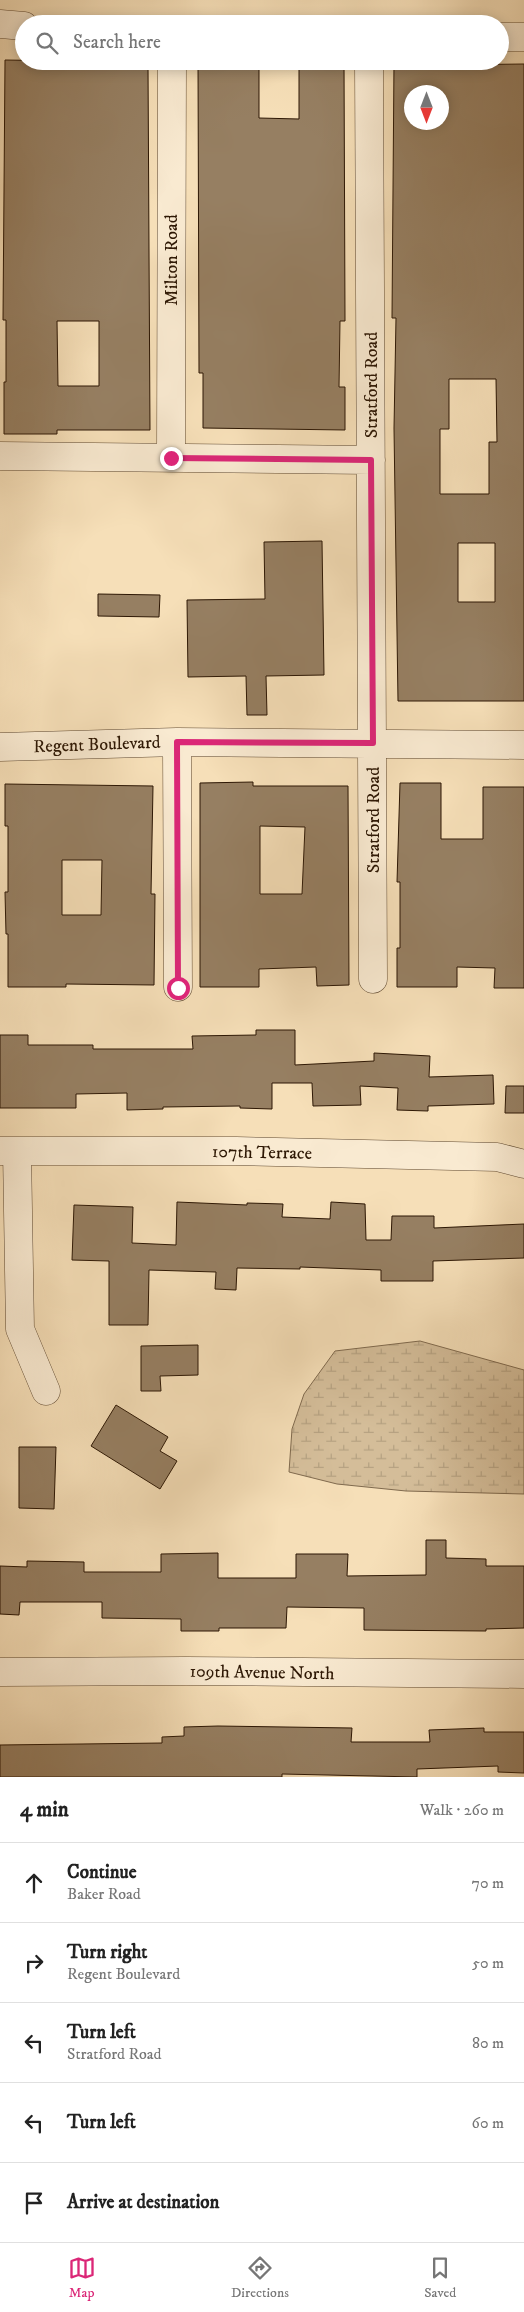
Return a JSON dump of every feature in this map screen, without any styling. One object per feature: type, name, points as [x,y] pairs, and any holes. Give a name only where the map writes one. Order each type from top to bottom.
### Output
[{"type":"street","points":[[0,24],[15,25]]},
{"type":"street","points":[[509,37],[524,37]]},
{"type":"street","name":"Milton Road","points":[[171,458],[172,70]]},
{"type":"street","name":"Stratford Road","points":[[369,70],[373,979]]},
{"type":"street","points":[[0,456],[371,460]]},
{"type":"street","points":[[177,742],[178,988]]},
{"type":"street","name":"Regent Boulevard","points":[[0,747],[177,742],[524,745]]},
{"type":"street","points":[[8,1151],[20,1329],[46,1391]]},
{"type":"street","name":"107th Terrace","points":[[8,1151],[236,1151],[497,1157],[524,1164]]},
{"type":"street","name":"109th Avenue North","points":[[0,1672],[186,1671],[524,1674]]},
{"type":"green space","points":[[420,1341],[524,1370],[524,1494],[406,1491],[337,1484],[289,1472],[292,1429],[304,1394],[335,1351]]},
{"type":"building","points":[[5,60],[15,60],[15,70],[148,70],[150,430],[57,430],[57,434],[4,434],[6,320],[3,320]],"holes":[[[57,321],[99,321],[99,386],[58,386]]]},
{"type":"building","points":[[509,64],[524,64],[524,701],[398,701],[394,428],[396,318],[392,318],[394,70],[509,70]],"holes":[[[449,379],[496,379],[497,442],[489,442],[489,494],[440,494],[440,429],[449,429]],[[458,543],[495,543],[495,602],[458,602]]]},
{"type":"building","points":[[198,70],[259,70],[259,118],[299,119],[299,70],[344,70],[345,321],[340,321],[339,387],[345,387],[345,430],[203,428],[203,373],[199,373]]},
{"type":"building","points":[[322,541],[324,675],[266,676],[267,715],[247,715],[246,676],[188,677],[187,600],[265,599],[264,542]]},
{"type":"building","points":[[98,594],[160,595],[159,617],[98,616]]},
{"type":"building","points":[[253,782],[253,786],[348,786],[349,985],[317,986],[316,967],[259,969],[259,987],[200,987],[200,783]],"holes":[[[260,826],[305,827],[302,894],[260,894]]]},
{"type":"building","points":[[400,783],[441,783],[441,839],[483,839],[483,787],[524,787],[524,988],[494,988],[495,968],[457,967],[457,987],[397,987],[397,948],[400,948],[400,882],[397,882]]},
{"type":"building","points":[[5,784],[153,786],[151,894],[155,894],[154,985],[66,984],[66,987],[8,987],[8,934],[6,934],[5,892],[8,892],[8,826],[5,826]],"holes":[[[62,860],[102,860],[101,915],[62,915]]]},
{"type":"building","points":[[256,1030],[295,1030],[295,1065],[374,1061],[374,1053],[430,1056],[429,1077],[493,1075],[494,1104],[428,1106],[428,1111],[397,1110],[398,1088],[360,1086],[361,1105],[313,1106],[312,1083],[272,1083],[272,1109],[240,1108],[240,1106],[163,1107],[163,1109],[127,1110],[127,1093],[76,1094],[76,1108],[0,1108],[0,1035],[28,1035],[28,1045],[93,1045],[93,1049],[193,1049],[192,1036],[256,1035]]},
{"type":"building","points":[[506,1086],[524,1086],[524,1113],[505,1113]]},
{"type":"building","points":[[177,1202],[247,1205],[247,1203],[283,1204],[282,1217],[330,1219],[331,1202],[365,1204],[366,1240],[391,1240],[392,1216],[434,1216],[434,1228],[524,1224],[524,1258],[433,1261],[433,1281],[381,1281],[381,1270],[300,1267],[300,1269],[237,1268],[236,1290],[215,1289],[216,1272],[149,1270],[148,1325],[109,1325],[109,1261],[72,1260],[74,1205],[133,1207],[132,1243],[176,1245]]},
{"type":"building","points":[[198,1345],[198,1375],[160,1376],[161,1391],[141,1391],[141,1346]]},
{"type":"building","points":[[116,1405],[168,1437],[160,1451],[177,1461],[160,1489],[91,1446]]},
{"type":"building","points":[[19,1447],[56,1447],[54,1509],[19,1508]]},
{"type":"building","points":[[426,1540],[446,1540],[446,1558],[486,1559],[486,1566],[524,1566],[524,1628],[486,1629],[486,1631],[364,1630],[364,1608],[287,1607],[286,1628],[219,1628],[219,1631],[181,1631],[181,1619],[102,1618],[102,1602],[20,1602],[19,1615],[0,1614],[0,1566],[27,1567],[27,1561],[84,1562],[84,1572],[161,1572],[161,1554],[218,1553],[218,1578],[296,1578],[296,1554],[348,1554],[347,1576],[426,1575]]},
{"type":"building","points":[[184,1727],[352,1728],[351,1742],[430,1742],[429,1730],[484,1728],[484,1732],[524,1732],[524,1773],[498,1772],[498,1766],[417,1769],[417,1777],[282,1774],[282,1777],[0,1777],[0,1745],[162,1743],[162,1737],[184,1736]]},
{"type":"route","points":[[171,458],[371,460],[373,743],[177,742],[178,988]]}]
